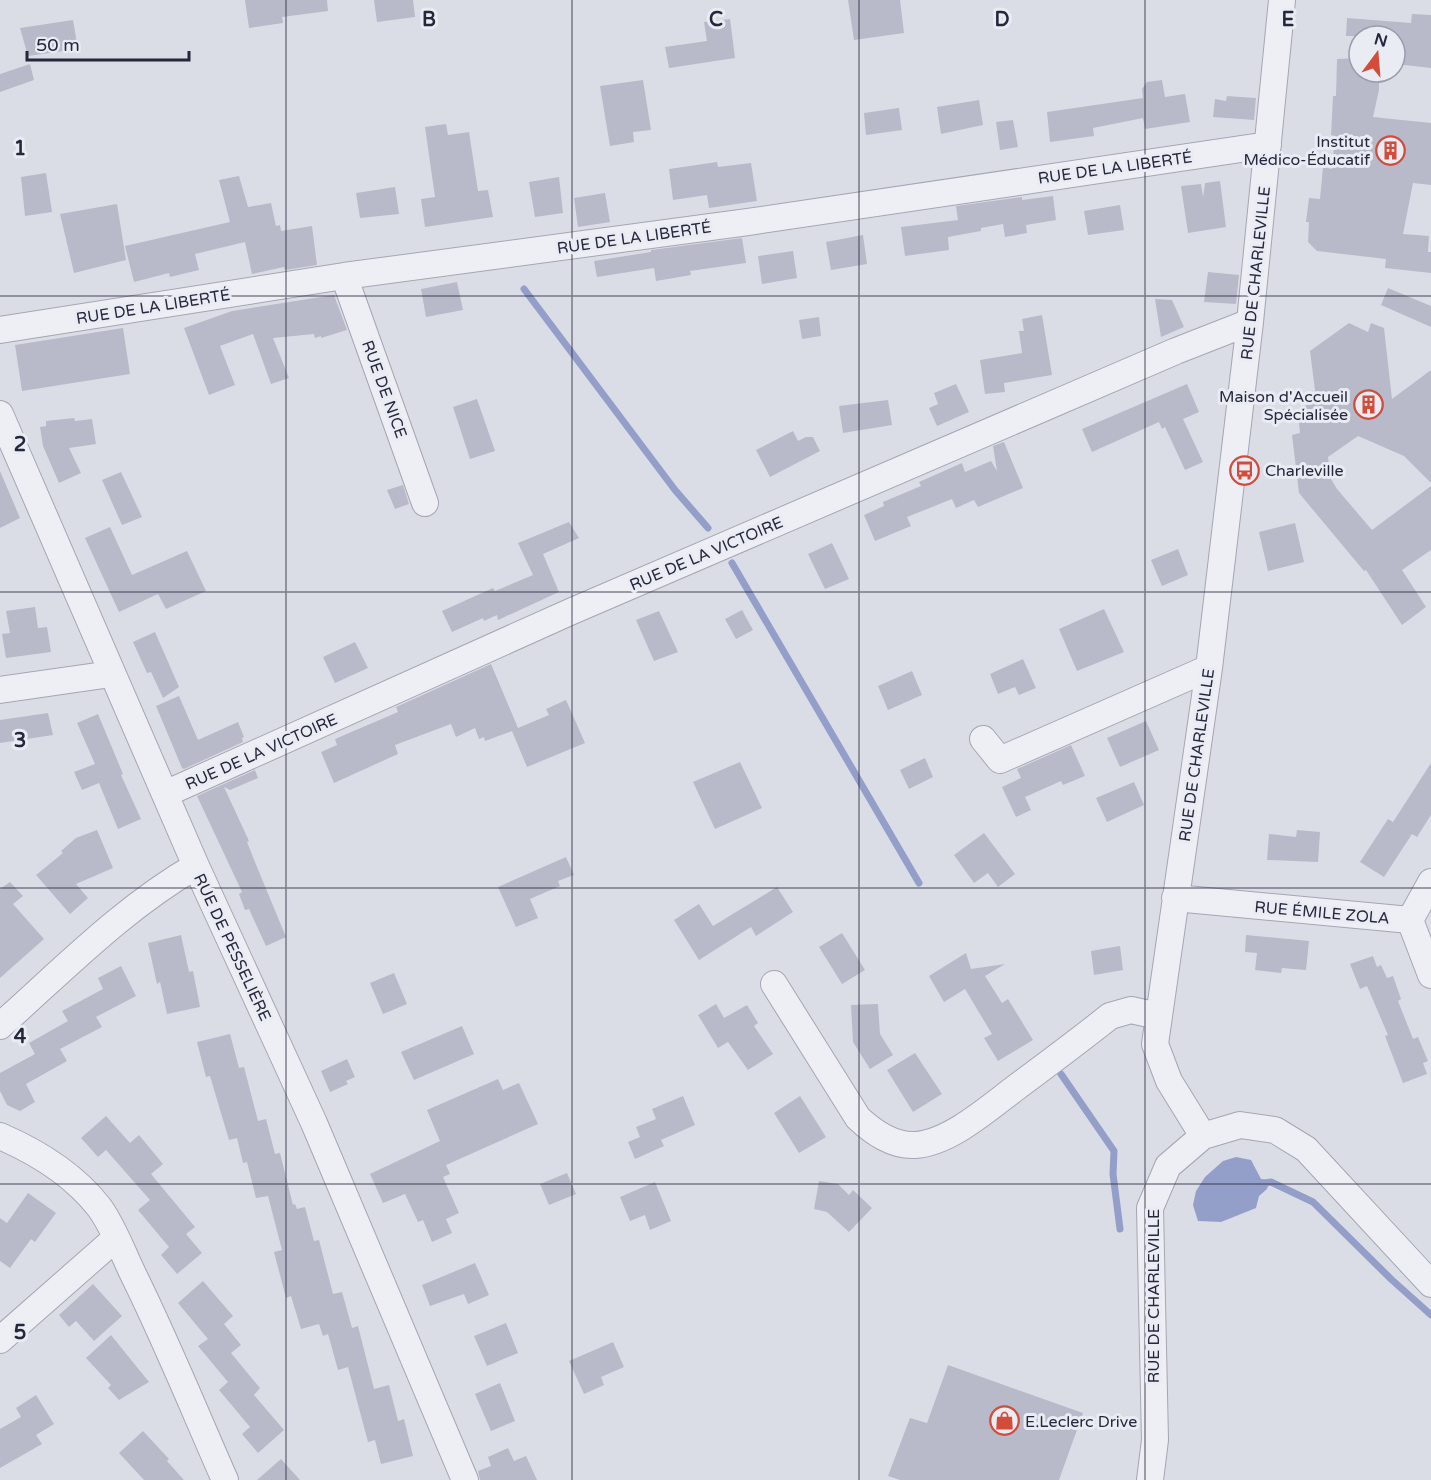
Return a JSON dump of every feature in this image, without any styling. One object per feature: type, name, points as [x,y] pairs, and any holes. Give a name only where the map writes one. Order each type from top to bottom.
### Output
[{"type":"street","name":"RUE DE CHARLEVILLE","points":[[1150,1480],[1155,1440],[1150,1208],[1168,1166],[1203,1136],[1169,1081],[1155,1044],[1209,668],[1250,322],[1282,0]]},
{"type":"street","name":"RUE DE LA LIBERTÉ","points":[[0,330],[344,276],[748,222],[1268,145]]},
{"type":"street","name":"RUE DE NICE","points":[[344,276],[425,503]]},
{"type":"street","name":"RUE DE LA VICTOIRE","points":[[165,794],[570,612],[1144,365],[1250,322]]},
{"type":"street","name":"RUE DE PESSELIÈRE","points":[[0,414],[196,866],[314,1123],[460,1479]]},
{"type":"street","points":[[983,739],[1000,760],[1209,668]]},
{"type":"street","points":[[0,690],[111,674]]},
{"type":"street","points":[[0,1026],[137,905],[196,866]]},
{"type":"street","points":[[1410,920],[1431,882]]},
{"type":"street","name":"RUE ÉMILE ZOLA","points":[[1175,898],[1410,920],[1431,975]]},
{"type":"street","points":[[774,984],[858,1118],[872,1131],[889,1140],[913,1145],[931,1142],[966,1124],[1110,1016],[1131,1010],[1158,1016]]},
{"type":"street","points":[[1203,1136],[1240,1125],[1275,1130],[1306,1149],[1431,1284]]},
{"type":"street","points":[[0,1136],[39,1156],[62,1172],[85,1191],[100,1209],[141,1290],[225,1480]]},
{"type":"street","points":[[0,1340],[116,1238]]},
{"type":"water","points":[[1236,1157],[1251,1160],[1261,1179],[1270,1180],[1267,1189],[1259,1196],[1256,1208],[1221,1222],[1198,1221],[1193,1205],[1196,1191],[1205,1177],[1223,1161]]},
{"type":"building","points":[[245,0],[327,0],[328,11],[282,17],[283,23],[249,28]]},
{"type":"building","points":[[374,0],[413,0],[415,17],[377,22]]},
{"type":"building","points":[[848,0],[900,0],[904,33],[854,40]]},
{"type":"building","points":[[1412,14],[1431,15],[1431,68],[1407,65],[1407,24],[1347,24],[1346,36],[1347,18],[1411,23]]},
{"type":"building","points":[[730,19],[735,58],[669,68],[665,47],[707,41],[704,22]]},
{"type":"building","points":[[73,20],[78,49],[28,56],[20,28]]},
{"type":"building","points":[[1337,59],[1347,59],[1347,84],[1379,84],[1373,117],[1431,123],[1431,185],[1413,183],[1403,234],[1429,236],[1428,252],[1431,252],[1431,273],[1385,268],[1386,259],[1317,251],[1308,242],[1309,222],[1306,222],[1309,198],[1320,199],[1323,167],[1332,169],[1335,136],[1331,135],[1333,96],[1336,96]]},
{"type":"building","points":[[30,64],[34,80],[0,92],[0,74]]},
{"type":"building","points":[[643,80],[651,130],[633,132],[634,142],[610,146],[600,86]]},
{"type":"building","points":[[1162,80],[1165,97],[1185,94],[1190,122],[1145,129],[1143,118],[1093,128],[1094,136],[1050,142],[1047,112],[1143,98],[1142,89],[1147,82]]},
{"type":"building","points":[[1227,96],[1256,98],[1254,120],[1213,117],[1215,99],[1226,101]]},
{"type":"building","points":[[979,100],[983,125],[941,134],[937,107]]},
{"type":"building","points":[[899,108],[902,130],[866,135],[864,113]]},
{"type":"building","points":[[1013,120],[1018,147],[1000,150],[996,122]]},
{"type":"building","points":[[446,124],[448,135],[469,132],[478,191],[488,190],[493,217],[425,227],[421,199],[435,197],[425,127]]},
{"type":"building","points":[[717,162],[718,167],[751,163],[757,201],[709,208],[707,195],[673,200],[669,169]]},
{"type":"building","points":[[46,173],[52,212],[25,216],[21,177]]},
{"type":"building","points":[[239,176],[248,207],[271,203],[276,226],[280,225],[281,231],[312,226],[317,265],[285,270],[284,267],[252,274],[245,242],[195,254],[199,270],[170,277],[169,273],[134,282],[125,246],[230,222],[219,180]]},
{"type":"building","points":[[559,177],[563,213],[535,217],[529,182]]},
{"type":"building","points":[[1220,181],[1226,227],[1188,233],[1181,186],[1201,184],[1203,197],[1205,183]]},
{"type":"building","points":[[395,187],[399,214],[360,218],[356,193]]},
{"type":"building","points":[[605,193],[610,222],[578,227],[574,198]]},
{"type":"building","points":[[1053,196],[1056,220],[1026,225],[1027,233],[1005,237],[1003,224],[981,228],[981,231],[948,237],[949,250],[905,256],[901,227],[958,220],[956,206],[1022,197],[1022,200]]},
{"type":"building","points":[[117,204],[126,260],[74,273],[60,214]]},
{"type":"building","points":[[1120,205],[1124,230],[1088,235],[1084,211]]},
{"type":"building","points":[[863,235],[867,264],[831,270],[826,242]]},
{"type":"building","points":[[742,238],[746,263],[690,271],[691,275],[656,281],[654,268],[597,277],[594,261],[651,252],[651,250]]},
{"type":"building","points":[[793,251],[797,278],[762,284],[758,256]]},
{"type":"building","points":[[1208,272],[1239,275],[1236,304],[1204,302]]},
{"type":"building","points":[[457,282],[463,310],[426,317],[421,289]]},
{"type":"building","points":[[1388,288],[1431,306],[1431,327],[1381,305]]},
{"type":"building","points":[[334,295],[347,330],[321,338],[321,336],[315,338],[314,334],[273,338],[289,378],[271,384],[253,334],[220,346],[235,385],[209,395],[184,328],[232,311]]},
{"type":"building","points":[[1155,299],[1172,300],[1184,327],[1161,337]]},
{"type":"building","points":[[1042,315],[1052,375],[1004,383],[1005,392],[985,394],[980,360],[1022,353],[1019,331],[1024,331],[1022,319]]},
{"type":"building","points":[[819,317],[821,336],[802,339],[799,320]]},
{"type":"building","points":[[1349,323],[1368,332],[1371,323],[1384,328],[1392,399],[1431,370],[1431,483],[1404,456],[1358,436],[1328,457],[1331,479],[1337,489],[1372,530],[1431,486],[1431,550],[1402,570],[1426,607],[1402,625],[1366,570],[1364,571],[1299,493],[1292,435],[1300,433],[1298,412],[1316,398],[1310,351]]},
{"type":"building","points":[[123,328],[130,374],[22,391],[15,345]]},
{"type":"building","points":[[956,384],[969,412],[937,426],[929,408],[938,404],[934,393]]},
{"type":"building","points":[[1187,384],[1199,412],[1183,419],[1203,462],[1185,470],[1165,427],[1162,429],[1159,422],[1092,452],[1082,429]]},
{"type":"building","points":[[477,399],[495,451],[470,459],[453,407]]},
{"type":"building","points":[[888,400],[892,425],[843,433],[839,406]]},
{"type":"building","points":[[74,418],[75,421],[92,419],[96,444],[69,448],[81,473],[59,483],[43,446],[40,427],[46,426],[46,421]]},
{"type":"building","points":[[793,431],[798,441],[806,437],[813,437],[820,451],[770,477],[756,450]]},
{"type":"building","points":[[1004,442],[1023,488],[978,507],[974,500],[956,508],[952,499],[907,517],[911,526],[875,541],[864,515],[884,506],[883,502],[921,486],[919,482],[962,463],[965,472],[991,461],[997,471],[993,446]]},
{"type":"building","points":[[0,471],[20,518],[0,528]]},
{"type":"building","points":[[121,472],[142,517],[122,525],[102,480]]},
{"type":"building","points":[[403,485],[409,504],[395,509],[387,490]]},
{"type":"building","points":[[569,522],[579,538],[543,554],[559,592],[498,620],[497,615],[484,621],[483,618],[452,632],[442,611],[493,588],[495,591],[533,575],[518,543]]},
{"type":"building","points":[[1295,523],[1304,562],[1268,571],[1259,532]]},
{"type":"building","points":[[110,527],[132,575],[187,551],[206,591],[166,609],[158,594],[119,612],[85,538]]},
{"type":"building","points":[[832,543],[849,579],[825,589],[808,554]]},
{"type":"building","points":[[1178,549],[1188,575],[1162,586],[1151,560]]},
{"type":"building","points":[[35,607],[38,628],[47,627],[51,652],[6,658],[2,634],[10,633],[6,611]]},
{"type":"building","points":[[1104,609],[1124,652],[1077,671],[1059,629]]},
{"type":"building","points":[[742,610],[753,630],[736,639],[725,619]]},
{"type":"building","points":[[659,611],[678,652],[654,661],[636,620]]},
{"type":"building","points":[[155,632],[179,687],[163,698],[151,672],[147,673],[133,642]]},
{"type":"building","points":[[355,642],[368,668],[335,683],[323,657]]},
{"type":"building","points":[[1023,659],[1036,688],[1019,695],[1015,687],[998,694],[990,674]]},
{"type":"building","points":[[491,664],[518,728],[549,715],[546,709],[566,700],[585,743],[527,767],[512,731],[485,741],[484,737],[479,739],[475,728],[456,737],[451,724],[395,745],[398,754],[334,783],[321,752],[337,745],[335,739],[398,712],[396,707]]},
{"type":"building","points":[[912,671],[922,695],[888,710],[878,686]]},
{"type":"building","points":[[179,696],[198,740],[238,722],[244,737],[243,742],[182,768],[156,706]]},
{"type":"building","points":[[48,713],[53,735],[0,743],[0,720]]},
{"type":"building","points":[[98,714],[123,774],[121,775],[141,819],[118,829],[99,783],[82,790],[74,772],[95,764],[77,723]]},
{"type":"building","points":[[1146,721],[1159,750],[1120,767],[1107,738]]},
{"type":"building","points":[[1071,745],[1085,776],[1063,785],[1061,781],[1025,797],[1031,810],[1016,817],[1002,787],[1021,778],[1017,769]]},
{"type":"building","points":[[925,758],[933,777],[909,789],[900,770]]},
{"type":"building","points":[[740,762],[762,808],[715,829],[693,782]]},
{"type":"building","points":[[1431,763],[1431,815],[1417,837],[1412,834],[1384,877],[1360,862],[1388,819],[1393,822]]},
{"type":"building","points":[[255,770],[258,778],[230,790],[224,787],[249,841],[247,842],[286,937],[266,946],[249,909],[245,910],[239,894],[242,892],[197,796]]},
{"type":"building","points":[[1134,782],[1144,805],[1107,822],[1096,798]]},
{"type":"building","points":[[97,830],[113,868],[76,884],[88,898],[70,914],[36,875],[63,853],[61,851],[76,838]]},
{"type":"building","points":[[1297,830],[1320,832],[1318,862],[1267,860],[1269,834],[1296,837]]},
{"type":"building","points":[[984,833],[1015,874],[998,887],[988,873],[974,883],[954,855]]},
{"type":"building","points":[[566,857],[574,875],[558,881],[560,886],[530,899],[538,918],[516,927],[498,887]]},
{"type":"building","points":[[10,882],[23,896],[13,904],[44,939],[0,978],[0,889]]},
{"type":"building","points":[[777,887],[793,912],[756,936],[751,927],[699,960],[674,920],[699,904],[713,926]]},
{"type":"building","points":[[842,933],[865,970],[842,984],[819,947]]},
{"type":"building","points":[[181,935],[189,972],[193,971],[200,1007],[167,1014],[160,982],[157,984],[148,943]]},
{"type":"building","points":[[1246,935],[1309,941],[1306,970],[1282,968],[1281,973],[1255,970],[1257,953],[1245,952]]},
{"type":"building","points":[[1120,946],[1123,970],[1094,975],[1091,951]]},
{"type":"building","points":[[966,953],[971,969],[1005,964],[985,976],[1002,1003],[1008,999],[1033,1040],[998,1061],[984,1038],[992,1034],[965,989],[944,1002],[929,976]]},
{"type":"building","points":[[1373,956],[1377,967],[1381,965],[1387,978],[1393,976],[1401,999],[1398,1001],[1413,1039],[1418,1037],[1428,1061],[1423,1063],[1427,1074],[1403,1083],[1385,1036],[1388,1035],[1367,986],[1360,989],[1350,964]]},
{"type":"building","points":[[121,966],[136,996],[96,1017],[102,1027],[60,1049],[67,1061],[26,1084],[35,1102],[20,1111],[7,1105],[0,1091],[0,1073],[35,1054],[29,1043],[68,1021],[62,1011],[103,989],[98,978]]},
{"type":"building","points":[[394,973],[407,1004],[383,1014],[370,983]]},
{"type":"building","points":[[716,1004],[724,1018],[747,1005],[758,1023],[754,1026],[773,1054],[748,1070],[728,1042],[718,1048],[698,1015]]},
{"type":"building","points":[[878,1004],[880,1034],[893,1055],[870,1069],[853,1042],[851,1005]]},
{"type":"building","points":[[462,1026],[474,1054],[414,1080],[401,1052]]},
{"type":"building","points":[[230,1034],[239,1068],[244,1067],[258,1121],[266,1119],[275,1154],[280,1153],[293,1205],[295,1204],[297,1209],[305,1207],[314,1241],[319,1240],[333,1294],[342,1292],[352,1328],[358,1326],[374,1389],[389,1385],[398,1421],[404,1419],[413,1456],[381,1464],[375,1440],[368,1442],[348,1367],[338,1370],[328,1334],[323,1336],[319,1324],[301,1329],[291,1296],[286,1298],[274,1252],[282,1250],[268,1196],[256,1198],[247,1162],[243,1163],[237,1138],[229,1140],[210,1076],[206,1077],[197,1042]]},
{"type":"building","points":[[915,1053],[942,1094],[913,1112],[887,1070]]},
{"type":"building","points":[[347,1059],[355,1077],[346,1081],[348,1084],[330,1092],[321,1071]]},
{"type":"building","points":[[498,1079],[503,1090],[519,1083],[538,1124],[446,1165],[450,1174],[443,1177],[459,1213],[446,1219],[452,1233],[432,1242],[423,1220],[418,1222],[405,1194],[383,1203],[370,1174],[440,1141],[427,1110]]},
{"type":"building","points":[[683,1096],[695,1125],[661,1140],[664,1146],[635,1159],[628,1142],[640,1137],[636,1127],[656,1119],[652,1109]]},
{"type":"building","points":[[800,1096],[826,1137],[799,1153],[774,1113]]},
{"type":"building","points":[[106,1116],[130,1143],[139,1135],[163,1164],[151,1174],[195,1227],[186,1234],[202,1253],[177,1274],[161,1255],[169,1247],[138,1210],[150,1200],[106,1150],[98,1157],[81,1138]]},
{"type":"building","points":[[567,1173],[576,1194],[549,1205],[540,1184]]},
{"type":"building","points":[[819,1181],[838,1184],[849,1195],[853,1190],[872,1208],[849,1232],[827,1212],[814,1209]]},
{"type":"building","points":[[655,1182],[671,1221],[650,1230],[645,1215],[630,1221],[620,1197]]},
{"type":"building","points":[[28,1193],[56,1213],[35,1242],[31,1239],[10,1268],[0,1261],[0,1218],[7,1223]]},
{"type":"building","points":[[475,1263],[489,1295],[468,1304],[464,1294],[430,1306],[422,1285]]},
{"type":"building","points":[[203,1281],[233,1316],[224,1324],[241,1345],[231,1353],[260,1388],[254,1395],[284,1430],[258,1453],[242,1434],[250,1427],[219,1390],[228,1382],[198,1346],[208,1339],[178,1303]]},
{"type":"building","points":[[93,1284],[122,1316],[94,1341],[76,1321],[69,1327],[59,1315]]},
{"type":"building","points":[[506,1323],[518,1353],[487,1366],[474,1336]]},
{"type":"building","points":[[111,1335],[149,1382],[119,1400],[108,1388],[111,1385],[86,1358]]},
{"type":"building","points":[[613,1342],[624,1367],[601,1377],[604,1385],[584,1394],[569,1361]]},
{"type":"building","name":"E.Leclerc Drive","points":[[948,1365],[1083,1413],[1059,1480],[900,1480],[888,1476],[910,1418],[927,1423]]},
{"type":"building","points":[[500,1383],[515,1421],[491,1431],[475,1394]]},
{"type":"building","points":[[36,1395],[54,1424],[36,1435],[42,1444],[0,1468],[0,1429],[21,1417],[16,1408]]},
{"type":"building","points":[[143,1431],[169,1459],[167,1461],[184,1480],[144,1480],[119,1453]]},
{"type":"building","points":[[508,1448],[514,1461],[526,1456],[537,1480],[480,1480],[478,1471],[491,1466],[488,1457]]},
{"type":"building","points":[[281,1459],[300,1480],[257,1480]]},
{"type":"waterway","points":[[524,289],[675,490],[708,528]]},
{"type":"waterway","points":[[732,563],[919,883]]},
{"type":"waterway","points":[[1061,1074],[1114,1151],[1113,1174],[1120,1229]]},
{"type":"waterway","points":[[1260,1184],[1271,1182],[1313,1202],[1431,1315]]},
{"type":"place","name":"Institut Médico-Éducatif","points":[[1391,150]]},
{"type":"place","name":"Maison d'Accueil Spécialisée","points":[[1369,405]]},
{"type":"place","name":"Charleville","points":[[1244,470]]},
{"type":"place","name":"E.Leclerc Drive","points":[[1004,1421]]}]
